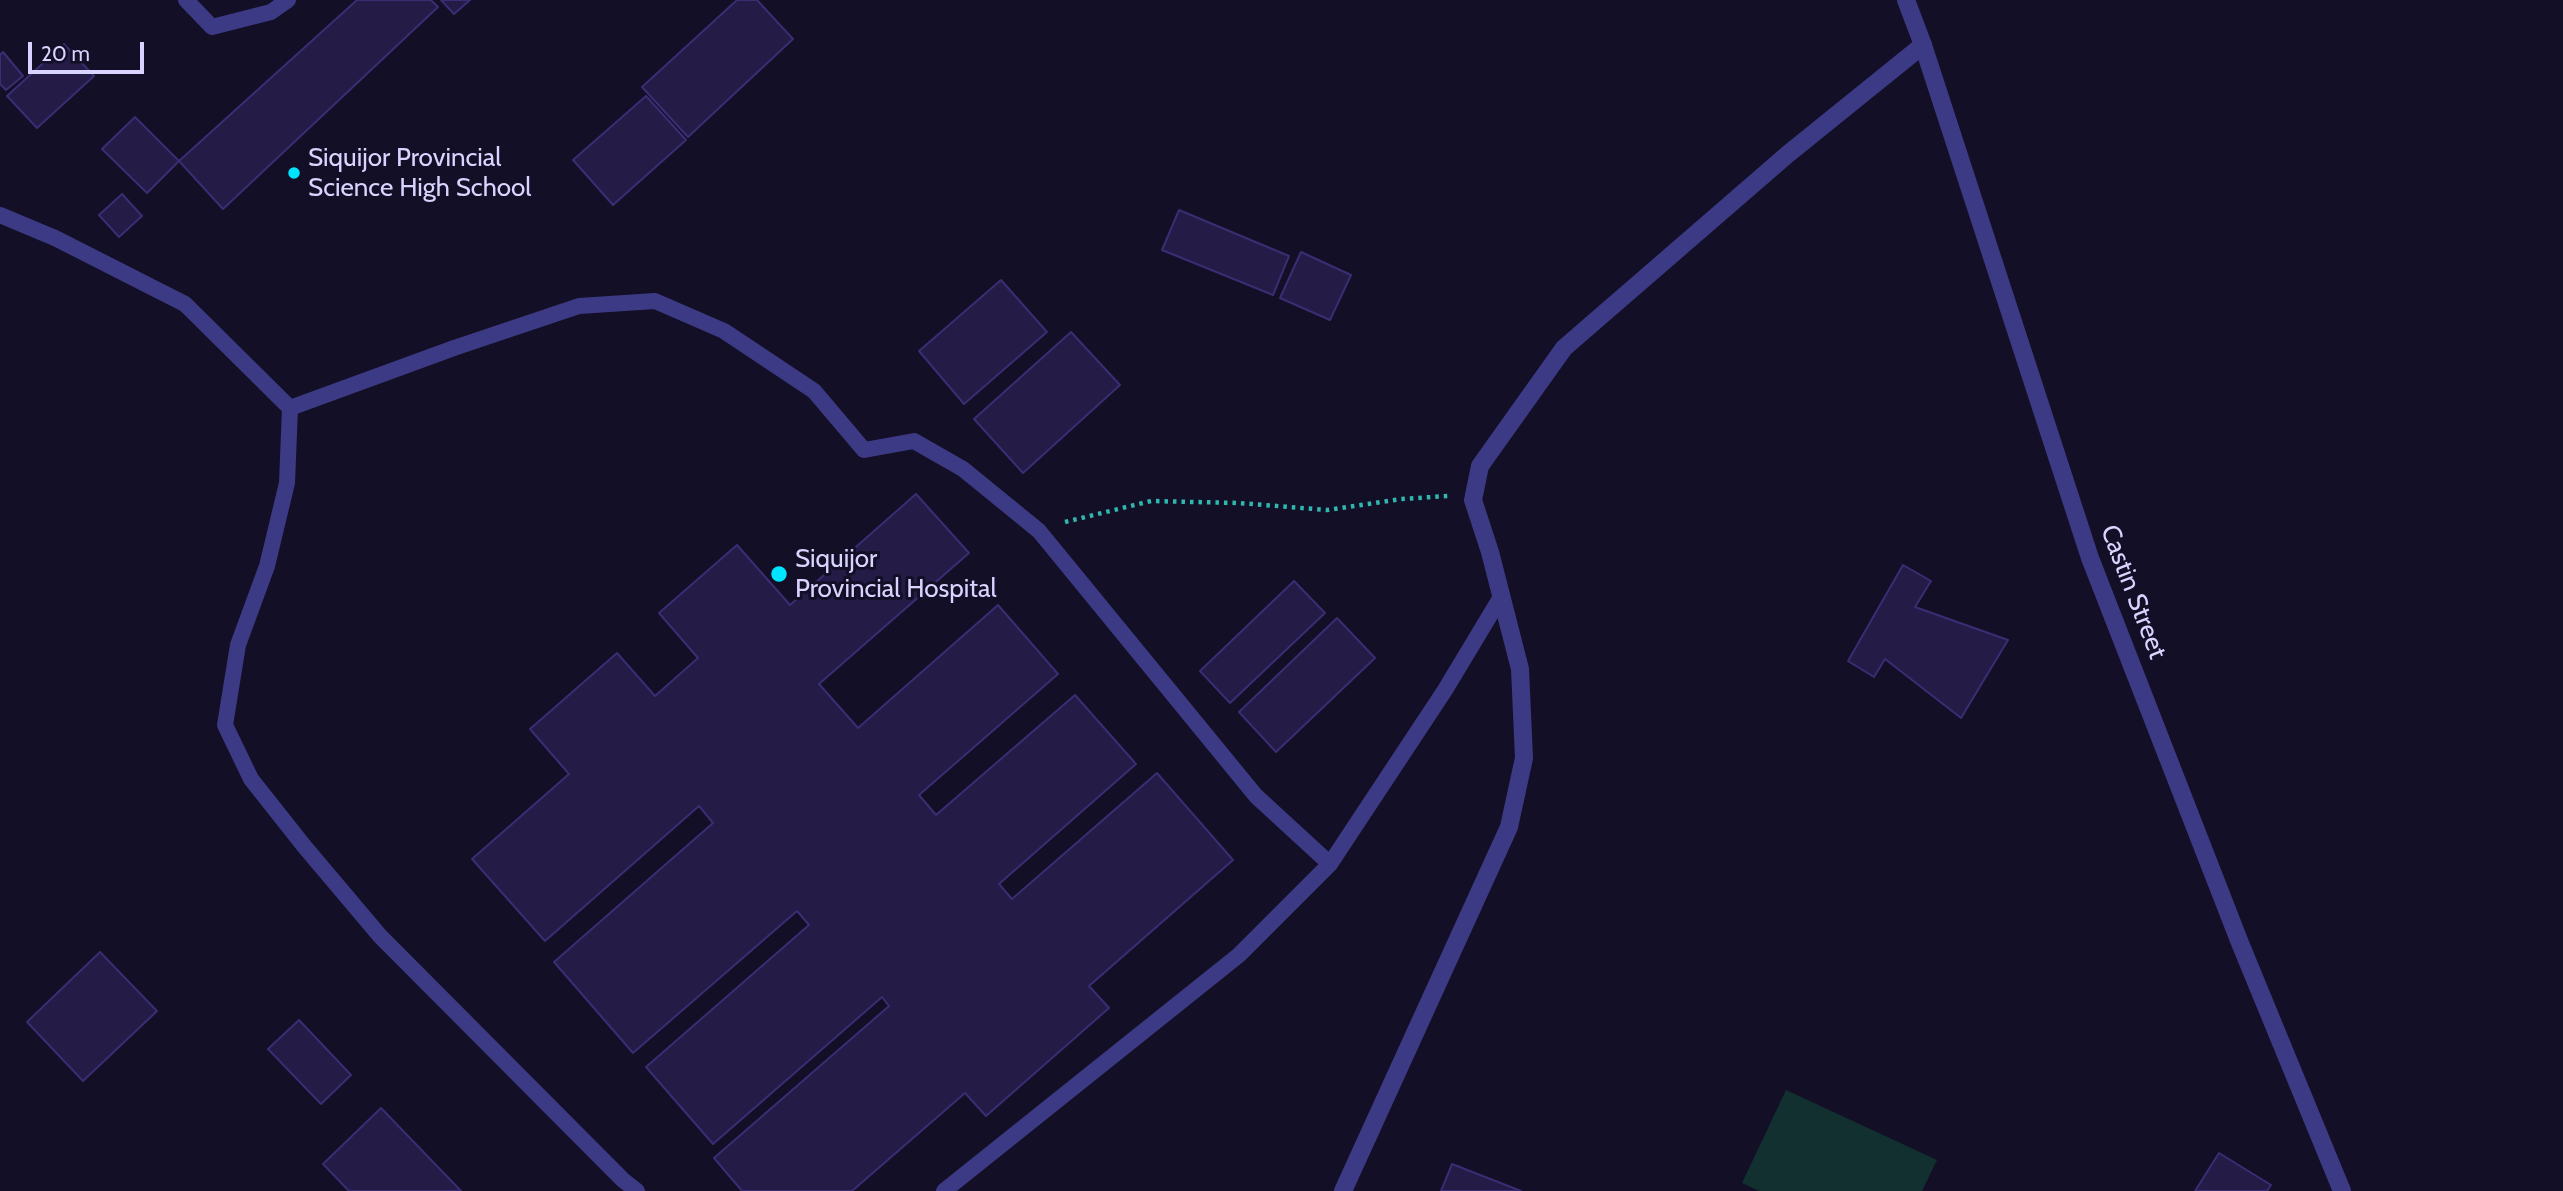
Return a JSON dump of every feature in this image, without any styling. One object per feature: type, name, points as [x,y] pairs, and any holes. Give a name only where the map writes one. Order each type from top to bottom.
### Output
[{"type":"street","name":"Castin Street","points":[[1906,0],[2090,558],[2240,943],[2342,1191]]},
{"type":"street","points":[[1343,1191],[1509,827],[1524,758],[1520,669],[1473,500],[1480,466],[1564,348],[1788,155],[1923,45]]},
{"type":"lane","points":[[186,0],[212,27],[271,12],[288,0]]},
{"type":"lane","points":[[0,215],[55,238],[185,304],[290,408],[287,483],[267,566],[238,645],[225,724],[251,779],[380,936],[637,1191]]},
{"type":"lane","points":[[290,408],[579,306],[655,301],[724,331],[814,391],[864,450],[914,441],[963,469],[1039,531],[1255,796],[1330,864]]},
{"type":"lane","points":[[944,1191],[1239,955],[1330,864],[1445,690],[1501,597]]},
{"type":"path","points":[[1039,531],[1082,516],[1151,501],[1239,503],[1327,510],[1434,496],[1473,500]]},
{"type":"green space","points":[[1786,1090],[1937,1160],[1922,1191],[1759,1191],[1742,1183]]},
{"type":"building","points":[[357,0],[431,0],[438,7],[223,209],[179,161]]},
{"type":"building","points":[[441,0],[470,0],[454,14]]},
{"type":"building","points":[[737,0],[757,0],[793,39],[688,137],[642,87]]},
{"type":"building","points":[[64,44],[94,76],[37,128],[7,96]]},
{"type":"building","points":[[3,52],[23,76],[6,90],[0,84],[0,55]]},
{"type":"building","points":[[646,96],[686,140],[613,205],[573,160]]},
{"type":"building","points":[[135,117],[179,161],[147,193],[102,149]]},
{"type":"building","points":[[122,194],[142,216],[119,237],[99,215]]},
{"type":"building","points":[[1179,210],[1289,256],[1273,295],[1162,250]]},
{"type":"building","points":[[1301,252],[1351,275],[1330,320],[1280,298]]},
{"type":"building","points":[[1001,280],[1047,332],[964,404],[919,351]]},
{"type":"building","points":[[1071,332],[1120,385],[1023,473],[974,419]]},
{"type":"building","points":[[916,494],[969,553],[819,684],[858,728],[998,605],[1058,674],[919,795],[936,815],[1075,695],[1136,764],[999,884],[1012,899],[1157,773],[1233,860],[1089,986],[1109,1008],[986,1116],[965,1093],[852,1191],[742,1191],[714,1158],[889,1006],[882,997],[713,1144],[646,1067],[809,925],[797,911],[633,1053],[554,962],[713,823],[699,806],[545,941],[472,859],[569,774],[530,729],[617,653],[655,696],[698,658],[659,613],[737,545],[790,605]]},
{"type":"building","points":[[1903,565],[1931,581],[1915,607],[2008,640],[1961,718],[1885,659],[1874,677],[1848,661]]},
{"type":"building","points":[[1294,581],[1325,613],[1230,703],[1200,671]]},
{"type":"building","points":[[1337,618],[1375,658],[1276,752],[1239,712]]},
{"type":"building","points":[[100,952],[157,1011],[83,1081],[27,1022]]},
{"type":"building","points":[[299,1020],[351,1075],[321,1104],[268,1049]]},
{"type":"building","points":[[381,1108],[461,1191],[349,1191],[323,1164]]},
{"type":"building","points":[[2219,1153],[2271,1185],[2267,1191],[2195,1191]]},
{"type":"building","points":[[1452,1164],[1521,1191],[1441,1191]]},
{"type":"place","name":"Siquijor Provincial Science High School","points":[[294,173]]},
{"type":"place","name":"Siquijor Provincial Hospital","points":[[779,574]]}]
